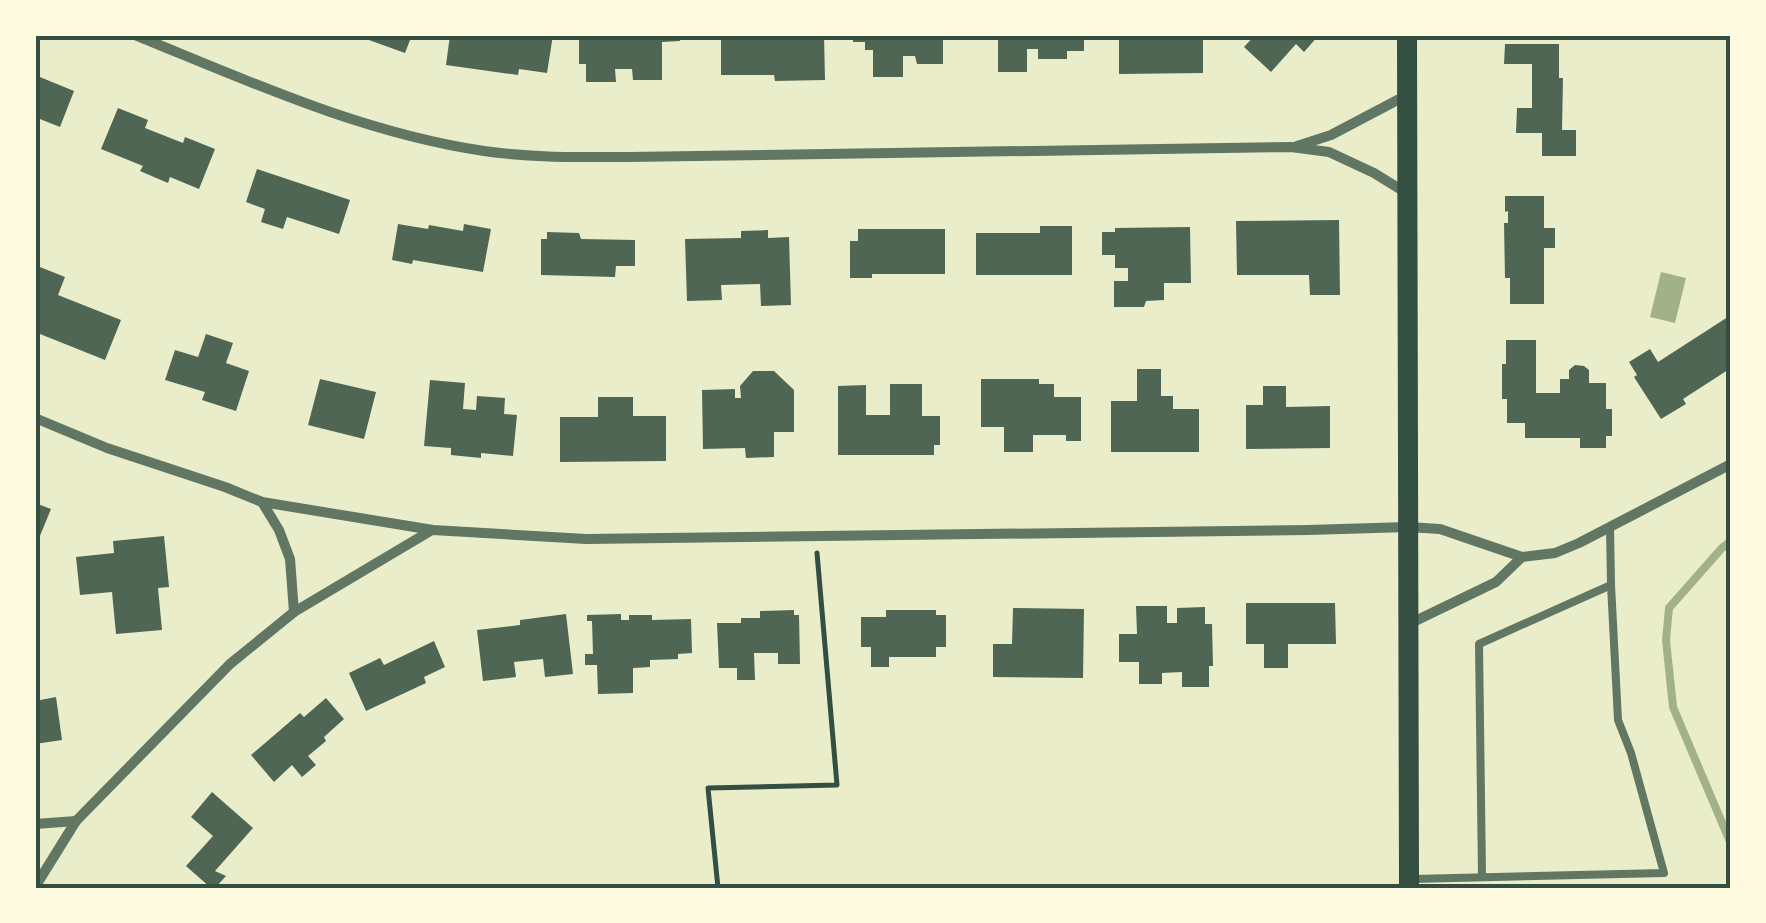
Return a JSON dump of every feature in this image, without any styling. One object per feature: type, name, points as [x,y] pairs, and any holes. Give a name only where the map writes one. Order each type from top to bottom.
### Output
[{"type":"main road","points":[[1408,35],[1409,883]]},
{"type":"street","points":[[135,35],[349,119],[398,134],[484,151],[629,158],[1292,148],[1329,152],[1374,172],[1409,195]]},
{"type":"street","points":[[1292,148],[1331,135],[1408,96]]},
{"type":"street","points":[[35,418],[107,448],[262,502],[433,530],[586,539],[1408,527],[1440,529],[1522,557],[1555,552],[1731,464]]},
{"type":"street","points":[[262,502],[290,559],[294,612]]},
{"type":"street","points":[[35,887],[76,822],[230,664],[294,612],[433,530]]},
{"type":"street","points":[[1409,624],[1496,582],[1522,557]]},
{"type":"street","points":[[35,824],[76,822]]},
{"type":"lane","points":[[1409,883],[1482,876],[1664,874],[1631,753],[1618,720],[1610,527]]},
{"type":"lane","points":[[1482,876],[1479,644],[1611,586]]},
{"type":"path","points":[[718,888],[708,788],[837,784],[817,554]]},
{"type":"shaded area","points":[[1661,272],[1686,278],[1675,323],[1650,317]]},
{"type":"building","points":[[355,35],[412,35],[405,53]]},
{"type":"building","points":[[450,35],[553,35],[547,73],[519,69],[518,75],[446,65]]},
{"type":"building","points":[[579,35],[680,35],[680,41],[662,42],[662,80],[633,80],[632,69],[615,69],[616,82],[586,82],[586,64],[579,64]]},
{"type":"building","points":[[721,35],[824,35],[825,80],[775,81],[774,75],[721,75]]},
{"type":"building","points":[[853,35],[943,35],[943,64],[917,64],[915,56],[903,56],[903,77],[873,77],[873,50],[865,50],[865,42],[853,42]]},
{"type":"building","points":[[998,35],[1084,35],[1084,51],[1067,51],[1067,59],[1038,59],[1038,49],[1027,49],[1027,72],[998,72]]},
{"type":"building","points":[[1119,35],[1203,35],[1203,73],[1119,74]]},
{"type":"building","points":[[1255,35],[1319,35],[1304,52],[1296,44],[1271,72],[1244,47]]},
{"type":"building","points":[[1505,44],[1559,44],[1562,130],[1576,130],[1576,156],[1542,156],[1542,133],[1516,133],[1517,108],[1532,108],[1532,64],[1504,64]]},
{"type":"building","points":[[35,75],[74,91],[60,127],[35,117]]},
{"type":"building","points":[[118,108],[148,120],[145,128],[183,143],[185,137],[215,149],[199,189],[170,177],[168,183],[140,171],[143,166],[101,149]]},
{"type":"building","points":[[257,169],[350,200],[339,234],[287,217],[283,229],[261,222],[265,209],[246,202]]},
{"type":"building","points":[[1505,196],[1544,196],[1544,228],[1555,228],[1555,248],[1544,248],[1544,304],[1510,304],[1510,278],[1505,278]]},
{"type":"building","points":[[1339,220],[1340,295],[1310,295],[1309,275],[1237,275],[1236,221]]},
{"type":"building","points":[[398,224],[463,231],[464,224],[491,229],[483,272],[392,260]]},
{"type":"building","points":[[1040,226],[1072,226],[1072,275],[976,275],[976,233],[1040,233]]},
{"type":"building","points":[[1190,227],[1191,283],[1164,283],[1164,300],[1146,301],[1144,307],[1114,307],[1114,281],[1128,281],[1128,268],[1115,268],[1115,255],[1102,255],[1102,232],[1115,232],[1115,228]]},
{"type":"building","points":[[858,229],[945,229],[945,274],[872,274],[872,278],[850,278],[850,241],[858,241]]},
{"type":"building","points":[[768,230],[768,238],[789,237],[791,305],[761,306],[760,284],[721,285],[722,300],[687,301],[685,239],[741,238],[741,231]]},
{"type":"building","points":[[547,232],[579,233],[581,239],[635,240],[635,266],[616,266],[615,277],[541,275],[541,239],[547,239]]},
{"type":"building","points":[[35,265],[65,277],[58,295],[121,320],[105,360],[35,332]]},
{"type":"building","points":[[1731,315],[1731,368],[1683,399],[1686,404],[1661,419],[1629,362],[1650,349],[1658,362]]},
{"type":"building","points":[[206,334],[233,343],[226,363],[249,371],[236,411],[202,400],[205,392],[165,380],[175,350],[198,357]]},
{"type":"building","points":[[1506,340],[1536,340],[1536,393],[1560,393],[1560,379],[1569,379],[1569,370],[1575,365],[1589,370],[1589,383],[1606,383],[1606,409],[1612,409],[1612,436],[1606,436],[1606,448],[1580,448],[1580,438],[1525,438],[1525,423],[1507,423],[1507,399],[1502,399]]},
{"type":"building","points":[[1137,369],[1161,369],[1161,396],[1173,396],[1173,409],[1199,409],[1199,452],[1111,452],[1111,401],[1137,401]]},
{"type":"building","points":[[753,371],[774,371],[794,390],[794,432],[774,432],[774,457],[746,458],[745,448],[703,449],[702,390],[735,389],[735,398],[741,398],[740,386]]},
{"type":"building","points":[[320,379],[376,392],[364,439],[308,425]]},
{"type":"building","points":[[981,379],[1039,379],[1039,384],[1054,384],[1054,397],[1081,397],[1081,441],[1066,441],[1066,435],[1033,435],[1033,452],[1004,452],[1004,427],[981,427]]},
{"type":"building","points":[[430,380],[465,383],[463,409],[476,410],[477,396],[505,398],[504,414],[517,415],[513,456],[451,455],[451,448],[424,446]]},
{"type":"building","points":[[890,384],[922,384],[922,416],[940,416],[940,445],[934,445],[934,455],[838,455],[838,386],[866,385],[866,415],[890,415]]},
{"type":"building","points":[[1263,386],[1286,386],[1286,407],[1330,406],[1330,448],[1246,449],[1246,405],[1263,405]]},
{"type":"building","points":[[598,397],[633,397],[633,416],[666,416],[666,461],[560,462],[560,417],[598,417]]},
{"type":"building","points":[[35,503],[51,509],[35,548]]},
{"type":"building","points":[[164,536],[169,587],[158,588],[162,630],[116,634],[112,592],[80,595],[76,557],[114,553],[113,541]]},
{"type":"building","points":[[1246,603],[1335,603],[1336,644],[1288,644],[1288,668],[1264,668],[1264,644],[1246,644]]},
{"type":"building","points":[[1136,606],[1167,606],[1167,623],[1177,623],[1177,608],[1205,607],[1205,624],[1212,624],[1209,687],[1182,687],[1182,672],[1162,673],[1162,684],[1139,684],[1139,662],[1119,662],[1119,634],[1137,634]]},
{"type":"building","points":[[1013,608],[1084,609],[1083,678],[993,677],[993,644],[1012,644]]},
{"type":"building","points":[[794,610],[794,615],[799,615],[800,664],[778,664],[778,653],[754,653],[755,680],[737,680],[737,668],[719,668],[717,623],[760,618],[760,611]]},
{"type":"building","points":[[886,610],[936,610],[936,615],[946,615],[946,647],[936,647],[936,657],[889,657],[889,667],[871,667],[871,647],[861,647],[861,617],[886,617]]},
{"type":"building","points":[[566,614],[573,674],[545,677],[543,659],[514,662],[516,677],[483,681],[477,630]]},
{"type":"building","points":[[621,614],[621,620],[629,620],[629,615],[652,615],[652,620],[691,619],[692,653],[678,654],[678,659],[650,660],[650,667],[633,668],[633,693],[598,694],[597,665],[585,665],[585,654],[593,654],[592,621],[587,621],[587,615]]},
{"type":"building","points":[[434,641],[445,667],[424,677],[426,683],[366,711],[349,673],[380,658],[384,665]]},
{"type":"building","points":[[56,697],[62,740],[35,744],[35,701]]},
{"type":"building","points":[[326,698],[344,719],[308,756],[316,765],[302,777],[292,765],[274,782],[251,755],[300,713],[304,717]]},
{"type":"building","points":[[212,792],[253,828],[215,871],[226,876],[215,888],[186,866],[213,836],[191,817]]},
{"type":"waterway","points":[[1731,541],[1669,608],[1666,640],[1673,707],[1731,844]]}]
